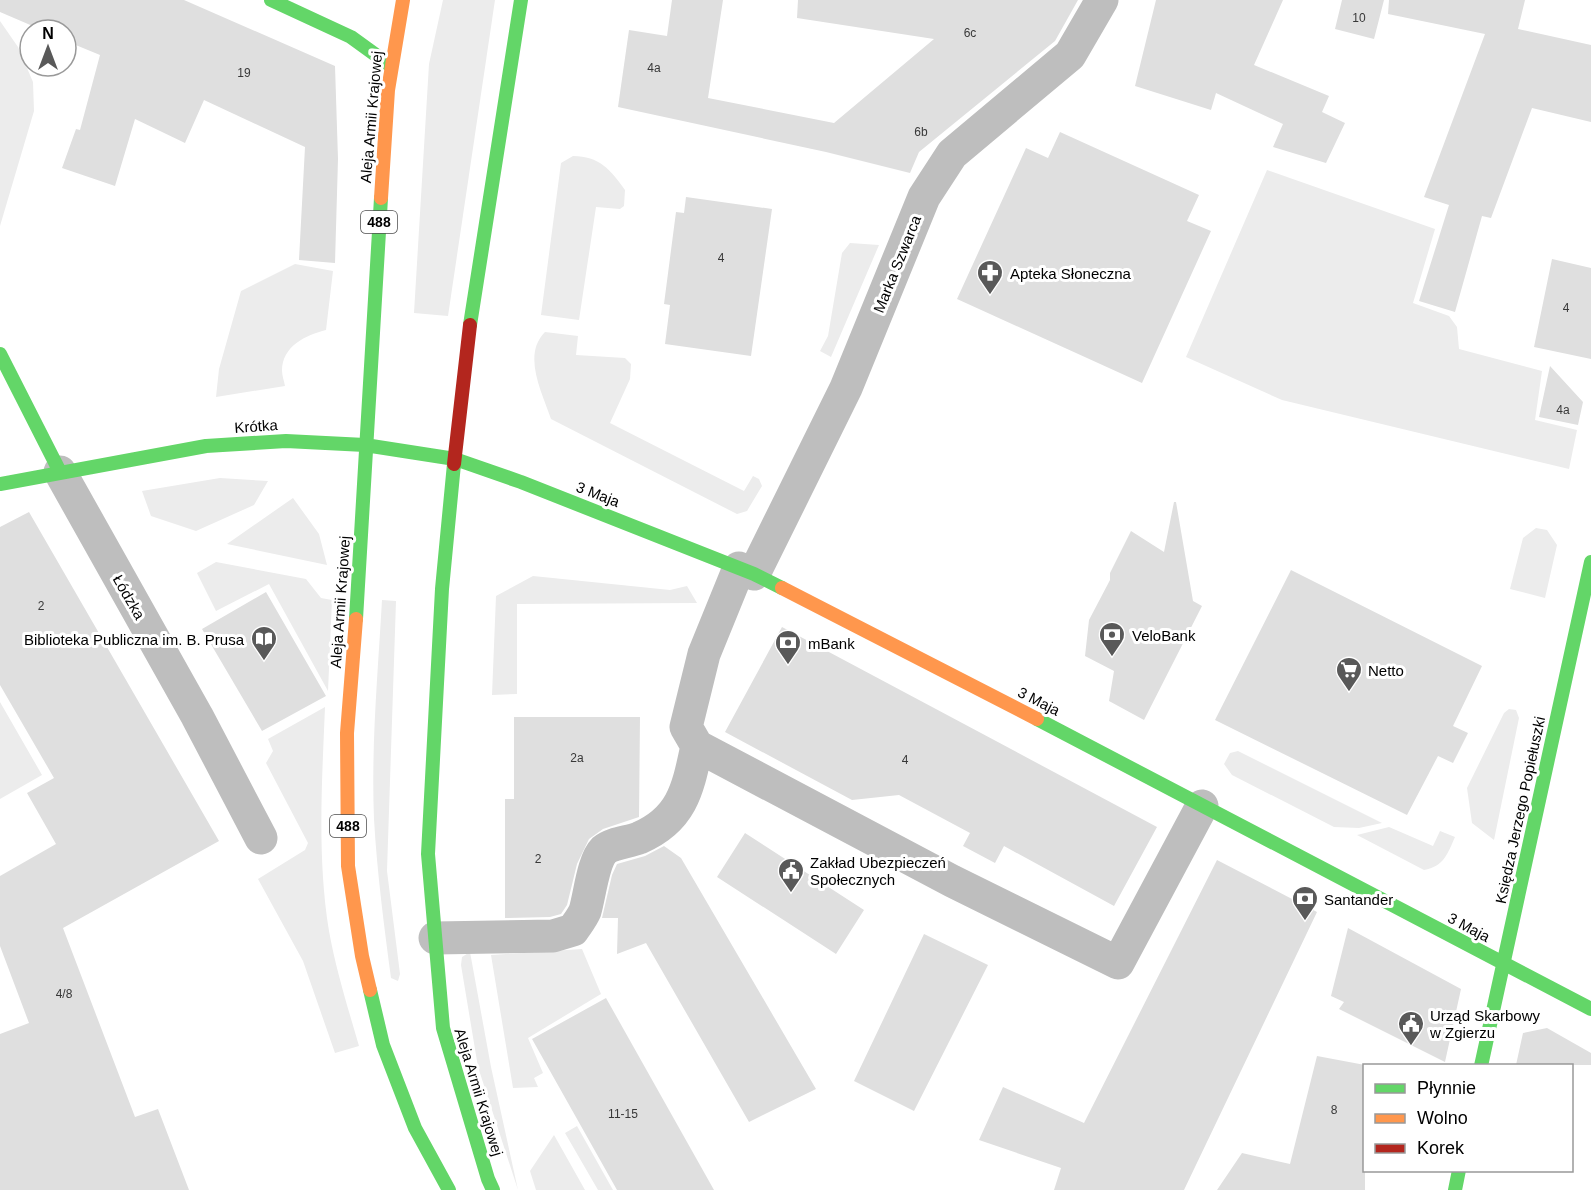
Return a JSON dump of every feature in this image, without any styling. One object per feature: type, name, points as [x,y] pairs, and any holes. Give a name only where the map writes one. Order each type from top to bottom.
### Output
[{"type":"main road","points":[[271,0],[351,37],[391,66]]},
{"type":"main road","name":"Aleja Armii Krajowej","points":[[402,0],[391,66],[365,445],[358,598],[347,733],[348,866],[362,956],[383,1045],[414,1128],[449,1190]]},
{"type":"main road","name":"Aleja Armii Krajowej","points":[[493,1190],[442,1028],[428,854],[442,589],[468,339],[521,0]]},
{"type":"main road","name":"Łódzka","points":[[0,354],[60,472]]},
{"type":"main road","name":"Krótka","points":[[0,484],[206,446],[286,441],[365,445],[455,459]]},
{"type":"main road","name":"3 Maja","points":[[455,459],[532,486],[746,571],[1150,777],[1591,1009]]},
{"type":"main road","name":"Księdza Jerzego Popiełuszki","points":[[1481,1064],[1591,562]]},
{"type":"main road","points":[[1455,1190],[1459,1172]]},
{"type":"street","name":"Marka Szwarca","points":[[697,746],[686,728],[704,654],[746,571],[807,468],[846,388],[924,197],[952,154],[1070,55],[1102,0]]},
{"type":"street","name":"Łódzka","points":[[60,472],[197,717],[261,838]]},
{"type":"street","points":[[435,938],[553,936],[573,930],[584,914],[595,876],[595,863],[605,849],[637,839],[658,829],[677,809],[688,788],[697,746],[952,881],[1118,963],[1203,806]]},
{"type":"shaded area","points":[[443,0],[495,0],[448,316],[414,313],[429,64]]},
{"type":"shaded area","points":[[0,21],[18,47],[18,78],[31,78],[33,82],[34,111],[0,226]]},
{"type":"shaded area","points":[[573,156],[597,161],[615,176],[625,190],[624,206],[620,209],[596,207],[579,320],[541,315],[561,163]]},
{"type":"shaded area","points":[[1267,170],[1435,229],[1413,303],[1449,316],[1457,327],[1459,349],[1542,371],[1535,420],[1577,430],[1569,469],[1282,400],[1186,357]]},
{"type":"shaded area","points":[[850,243],[879,245],[831,357],[820,351],[828,336],[842,253]]},
{"type":"shaded area","points":[[295,264],[333,271],[326,330],[303,339],[291,348],[283,362],[282,373],[285,386],[216,397],[219,369],[241,291]]},
{"type":"shaded area","points":[[545,332],[578,336],[576,355],[625,358],[631,364],[630,379],[610,423],[744,491],[753,476],[759,479],[762,486],[747,511],[737,514],[551,419],[539,386],[534,363],[538,341]]},
{"type":"shaded area","points":[[220,478],[268,481],[254,505],[196,531],[151,516],[142,491]]},
{"type":"shaded area","points":[[293,498],[319,534],[327,565],[227,544]]},
{"type":"shaded area","points":[[1536,528],[1547,530],[1557,545],[1545,598],[1510,589],[1523,538]]},
{"type":"shaded area","points":[[216,562],[306,579],[321,598],[332,600],[328,691],[269,584],[216,611],[197,573]]},
{"type":"shaded area","points":[[533,576],[670,590],[687,586],[697,603],[517,604],[517,694],[492,695],[496,596]]},
{"type":"shaded area","points":[[382,600],[396,601],[387,871],[400,974],[398,981],[391,978],[374,819],[374,737]]},
{"type":"shaded area","points":[[0,702],[42,775],[0,799]]},
{"type":"shaded area","points":[[325,707],[321,819],[325,903],[335,960],[359,1046],[335,1053],[303,961],[258,879],[305,850],[308,843],[266,763],[273,751],[268,739]]},
{"type":"shaded area","points":[[1509,709],[1516,710],[1519,718],[1494,840],[1472,823],[1467,788],[1504,713]]},
{"type":"shaded area","points":[[1238,751],[1382,823],[1359,828],[1334,827],[1232,775],[1224,764],[1230,753]]},
{"type":"shaded area","points":[[1389,827],[1433,846],[1440,831],[1455,837],[1440,863],[1424,870],[1357,835]]},
{"type":"shaded area","points":[[582,949],[601,994],[528,1038],[543,1073],[534,1078],[538,1087],[513,1088],[491,955]]},
{"type":"shaded area","points":[[470,952],[491,1067],[518,1190],[478,1067],[461,965],[462,957]]},
{"type":"shaded area","points":[[577,1126],[613,1190],[598,1190],[565,1133]]},
{"type":"shaded area","points":[[554,1135],[585,1190],[536,1190],[530,1171]]},
{"type":"building","points":[[0,0],[184,0],[335,66],[338,159],[335,263],[299,260],[305,147],[204,100],[185,143],[135,119],[115,186],[62,168],[76,129],[80,130],[100,55],[78,46],[78,18],[18,20],[0,12]]},
{"type":"building","points":[[672,0],[723,0],[708,98],[834,123],[934,39],[797,18],[798,0],[1078,0],[1055,41],[919,152],[910,173],[826,152],[618,107],[629,30],[667,36]]},
{"type":"building","points":[[1156,0],[1283,0],[1254,65],[1329,96],[1322,112],[1345,123],[1326,163],[1273,147],[1283,124],[1216,93],[1211,110],[1135,86]]},
{"type":"building","points":[[1342,0],[1384,0],[1374,39],[1335,29]]},
{"type":"building","points":[[1389,0],[1525,0],[1518,29],[1591,45],[1591,122],[1532,108],[1491,218],[1482,216],[1455,312],[1419,301],[1449,205],[1424,197],[1485,34],[1388,14]]},
{"type":"building","points":[[1060,132],[1199,195],[1187,221],[1211,231],[1142,383],[957,299],[1026,148],[1048,158]]},
{"type":"building","points":[[686,197],[772,209],[751,356],[665,344],[670,305],[664,304],[676,212],[684,213]]},
{"type":"building","points":[[1552,259],[1591,268],[1591,359],[1534,347]]},
{"type":"building","points":[[1550,366],[1583,402],[1578,425],[1539,417]]},
{"type":"building","points":[[1174,502],[1176,502],[1193,601],[1202,606],[1144,720],[1109,701],[1114,671],[1085,656],[1089,620],[1110,580],[1110,573],[1131,531],[1164,552]]},
{"type":"building","points":[[29,512],[219,841],[63,928],[135,1117],[158,1109],[189,1190],[0,1190],[0,1034],[29,1023],[0,946],[0,876],[56,844],[27,793],[54,778],[0,685],[0,527]]},
{"type":"building","name":"Netto","points":[[1291,570],[1482,666],[1453,726],[1468,733],[1453,763],[1438,756],[1407,815],[1215,720]]},
{"type":"building","name":"Biblioteka Publiczna im. B. Prusa","points":[[266,592],[326,696],[262,731],[202,629]]},
{"type":"building","points":[[782,627],[1157,827],[1114,906],[1004,846],[995,863],[963,846],[970,833],[899,795],[852,800],[725,732]]},
{"type":"building","points":[[514,717],[640,717],[639,817],[603,829],[589,839],[577,864],[567,905],[561,914],[550,917],[505,918],[505,799],[514,799]]},
{"type":"building","name":"Zakład Ubezpieczeń Społecznych","points":[[745,833],[864,910],[836,954],[717,877]]},
{"type":"building","points":[[664,846],[681,858],[816,1089],[749,1122],[646,943],[617,954],[618,918],[602,918],[612,875],[617,864],[645,856]]},
{"type":"building","points":[[1217,860],[1317,912],[1184,1190],[1054,1190],[1061,1168],[979,1140],[1003,1087],[1084,1123]]},
{"type":"building","points":[[1348,928],[1461,989],[1445,1062],[1339,1009],[1344,1002],[1331,996]]},
{"type":"building","points":[[924,934],[988,965],[914,1111],[854,1081]]},
{"type":"building","points":[[606,998],[714,1190],[617,1190],[532,1039]]},
{"type":"building","points":[[1547,1028],[1591,1053],[1591,1065],[1516,1064],[1523,1033]]},
{"type":"building","points":[[1317,1056],[1363,1065],[1365,1190],[1217,1190],[1242,1153],[1290,1164]]},
{"type":"traffic: fast","points":[[271,0],[351,37],[391,66]]},
{"type":"traffic: fast","points":[[470,325],[521,0]]},
{"type":"traffic: fast","points":[[356,619],[381,198]]},
{"type":"traffic: fast","points":[[0,354],[60,472]]},
{"type":"traffic: fast","points":[[0,484],[206,446],[286,441],[365,445],[455,459],[521,482],[754,574],[782,588]]},
{"type":"traffic: fast","points":[[454,464],[442,589],[428,854],[443,1028],[493,1190]]},
{"type":"traffic: fast","points":[[1481,1064],[1591,562]]},
{"type":"traffic: fast","points":[[1037,719],[1591,1009]]},
{"type":"traffic: fast","points":[[370,990],[383,1045],[415,1128],[449,1190]]},
{"type":"traffic: fast","points":[[1455,1190],[1459,1172]]},
{"type":"traffic: slow","points":[[381,198],[388,90],[403,0]]},
{"type":"traffic: slow","points":[[782,588],[1037,719]]},
{"type":"traffic: slow","points":[[356,619],[347,733],[348,866],[362,956],[370,990]]},
{"type":"traffic: jam","points":[[454,464],[470,325]]},
{"type":"place","name":"Apteka Słoneczna","points":[[990,296]]},
{"type":"place","name":"VeloBank","points":[[1112,658]]},
{"type":"place","name":"Biblioteka Publiczna im. B. Prusa","points":[[264,662]]},
{"type":"place","name":"mBank","points":[[788,666]]},
{"type":"place","name":"Netto","points":[[1349,693]]},
{"type":"place","name":"Zakład Ubezpieczeń Społecznych","points":[[791,894]]},
{"type":"place","name":"Santander","points":[[1305,922]]},
{"type":"place","name":"Urząd Skarbowy w Zgierzu","points":[[1411,1047]]}]
